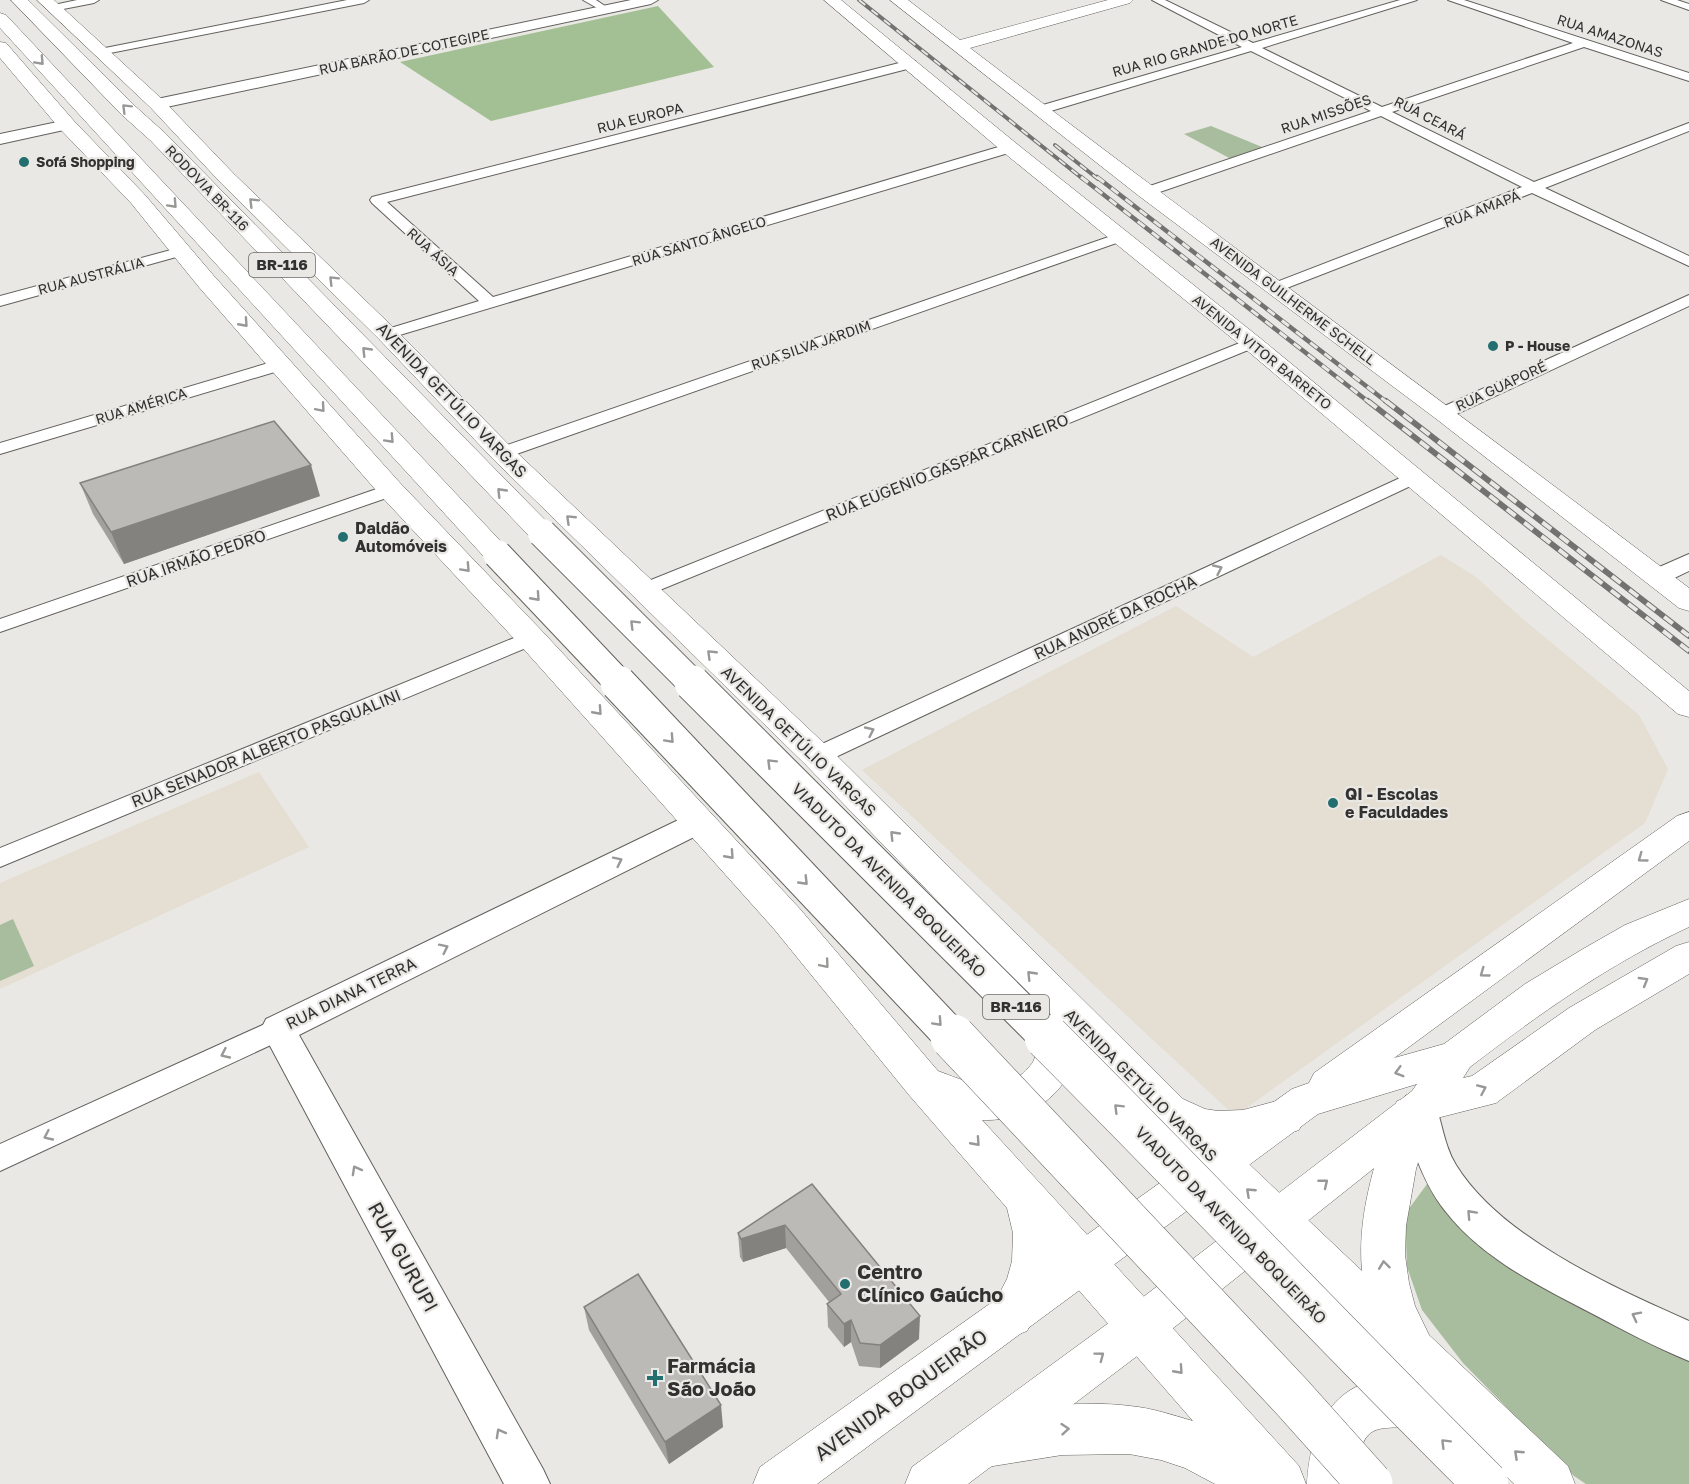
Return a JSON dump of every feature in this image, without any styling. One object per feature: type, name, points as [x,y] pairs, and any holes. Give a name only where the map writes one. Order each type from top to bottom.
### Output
[{"type":"main road","name":"RODOVIA BR-116","points":[[19,0],[129,111],[158,136],[542,534]]},
{"type":"main road","name":"AVENIDA VITOR BARRETO","points":[[832,0],[1252,344],[1689,707]]},
{"type":"main road","name":"AVENIDA GUILHERME SCHELL","points":[[898,0],[1146,192],[1444,413],[1689,602]]},
{"type":"main road","points":[[957,46],[1125,0]]},
{"type":"main road","name":"AVENIDA GETÚLIO VARGAS","points":[[49,4],[157,104],[227,178],[387,334],[502,453],[817,756],[1220,1164],[1550,1484]]},
{"type":"main road","name":"BR-116","points":[[0,18],[497,554],[1284,1389],[1370,1484]]},
{"type":"main road","points":[[0,47],[67,125],[138,199],[392,490],[531,638],[787,919],[923,1083],[1281,1484]]},
{"type":"main road","name":"BR-116","points":[[158,136],[227,178]]},
{"type":"main road","name":"BR-116","points":[[120,146],[138,199]]},
{"type":"main road","name":"VIADUTO DA AVENIDA BOQUEIRÃO","points":[[542,534],[1131,1121],[1346,1344],[1486,1484]]},
{"type":"main road","points":[[1664,687],[1689,723]]},
{"type":"main road","points":[[1161,1105],[1193,1125],[1212,1130],[1257,1127],[1295,1109],[1689,824]]},
{"type":"main road","name":"AVENIDA BOQUEIRÃO","points":[[929,1484],[1141,1326],[1419,1108],[1468,1047],[1538,995],[1596,959],[1638,935],[1689,912]]},
{"type":"main road","points":[[1419,1357],[1399,1325],[1391,1303],[1383,1263],[1382,1243],[1391,1179],[1419,1108],[1482,1091],[1582,1019],[1689,956]]},
{"type":"main road","points":[[923,1083],[948,1094],[983,1103],[1013,1100],[1026,1095],[1038,1085],[1053,1064],[1056,1048],[1057,1001]]},
{"type":"main road","name":"AVENIDA BOQUEIRÃO","points":[[777,1484],[1295,1109],[1468,1047]]},
{"type":"main road","points":[[1011,1315],[1026,1293],[1036,1249],[1036,1226],[1027,1200]]},
{"type":"main road","points":[[1332,1484],[1332,1456],[1339,1434],[1347,1421],[1363,1408],[1380,1402],[1399,1400],[1421,1403],[1486,1424]]},
{"type":"main road","points":[[987,1442],[1061,1429],[1124,1429],[1184,1442],[1214,1454],[1260,1484]]},
{"type":"street","points":[[49,4],[94,0]]},
{"type":"street","points":[[100,52],[364,0]]},
{"type":"street","points":[[588,0],[606,10]]},
{"type":"street","name":"RUA BARÃO DE COTEGIPE","points":[[157,104],[651,0]]},
{"type":"street","name":"RUA CEARÁ","points":[[1157,0],[1536,189],[1689,262]]},
{"type":"street","name":"RUA RIO GRANDE DO NORTE","points":[[1041,110],[1412,0]]},
{"type":"street","name":"RUA AMAZONAS","points":[[1453,0],[1689,77]]},
{"type":"street","points":[[1666,0],[1689,7]]},
{"type":"street","name":"RUA MISSÕES","points":[[1146,192],[1584,43]]},
{"type":"street","name":"RUA EUROPA","points":[[376,200],[911,64]]},
{"type":"street","points":[[0,139],[67,125]]},
{"type":"street","name":"RUA AMAPÁ","points":[[1274,288],[1536,189],[1689,128]]},
{"type":"street","name":"RUA SANTO ÂNGELO","points":[[387,334],[1010,148]]},
{"type":"street","name":"RUA ÁSIA","points":[[376,200],[490,303]]},
{"type":"street","name":"RUA SILVA JARDIM","points":[[502,453],[1120,237]]},
{"type":"street","name":"RUA AUSTRÁLIA","points":[[0,301],[182,251]]},
{"type":"street","name":"RUA GUAPORÉ","points":[[1444,413],[1689,300]]},
{"type":"street","name":"RUA EUGENIO GASPAR CARNEIRO","points":[[643,590],[1252,344]]},
{"type":"street","name":"RUA AMÉRICA","points":[[0,448],[282,364]]},
{"type":"street","name":"RUA ANDRÉ DA ROCHA","points":[[817,756],[1413,478]]},
{"type":"street","name":"RUA IRMÃO PEDRO","points":[[0,627],[392,490]]},
{"type":"street","points":[[1658,578],[1689,561]]},
{"type":"street","name":"RUA SENADOR ALBERTO PASQUALINI","points":[[0,858],[531,638]]},
{"type":"street","name":"RUA DIANA TERRA","points":[[0,1158],[278,1029],[699,822]]},
{"type":"street","name":"RUA GURUPI","points":[[278,1029],[528,1484]]},
{"type":"street","points":[[1419,1108],[1433,1157],[1449,1187],[1463,1205],[1496,1238],[1534,1263],[1689,1341]]},
{"type":"shaded area","points":[[1441,555],[1476,577],[1524,620],[1639,715],[1668,769],[1645,823],[1235,1116],[862,770],[1176,606],[1253,657]]},
{"type":"shaded area","points":[[259,772],[309,847],[0,989],[0,883]]},
{"type":"green space","points":[[658,6],[714,67],[491,121],[400,62]]},
{"type":"green space","points":[[1211,126],[1267,149],[1233,160],[1184,134]]},
{"type":"green space","points":[[13,919],[34,966],[0,981],[0,925]]},
{"type":"green space","points":[[1430,1180],[1689,1360],[1689,1484],[1586,1484],[1574,1476],[1463,1363],[1422,1310],[1407,1267],[1405,1214]]},
{"type":"building","points":[[274,421],[311,465],[111,532],[80,483]]},
{"type":"building","points":[[812,1184],[920,1316],[880,1345],[860,1343],[851,1320],[844,1324],[827,1304],[841,1294],[785,1225],[741,1239],[738,1233]]},
{"type":"building","name":"Farmácia São João","points":[[638,1274],[721,1405],[665,1442],[584,1307]]},
{"type":"railway","points":[[859,0],[1083,179]]},
{"type":"railway","points":[[1055,145],[1098,179]]},
{"type":"railway","points":[[1081,177],[1370,403]]},
{"type":"railway","points":[[1097,177],[1388,403]]},
{"type":"railway","points":[[1368,401],[1689,651]]},
{"type":"railway","points":[[1386,401],[1689,636]]},
{"type":"place","name":"Sofá Shopping","points":[[24,162]]},
{"type":"place","name":"P - House","points":[[1493,346]]},
{"type":"place","name":"Daldão Automóveis","points":[[343,537]]},
{"type":"place","name":"QI - Escolas e Faculdades","points":[[1333,803]]},
{"type":"place","name":"Centro Clínico Gaúcho","points":[[845,1284]]},
{"type":"place","name":"Farmácia São João","points":[[655,1378]]}]
